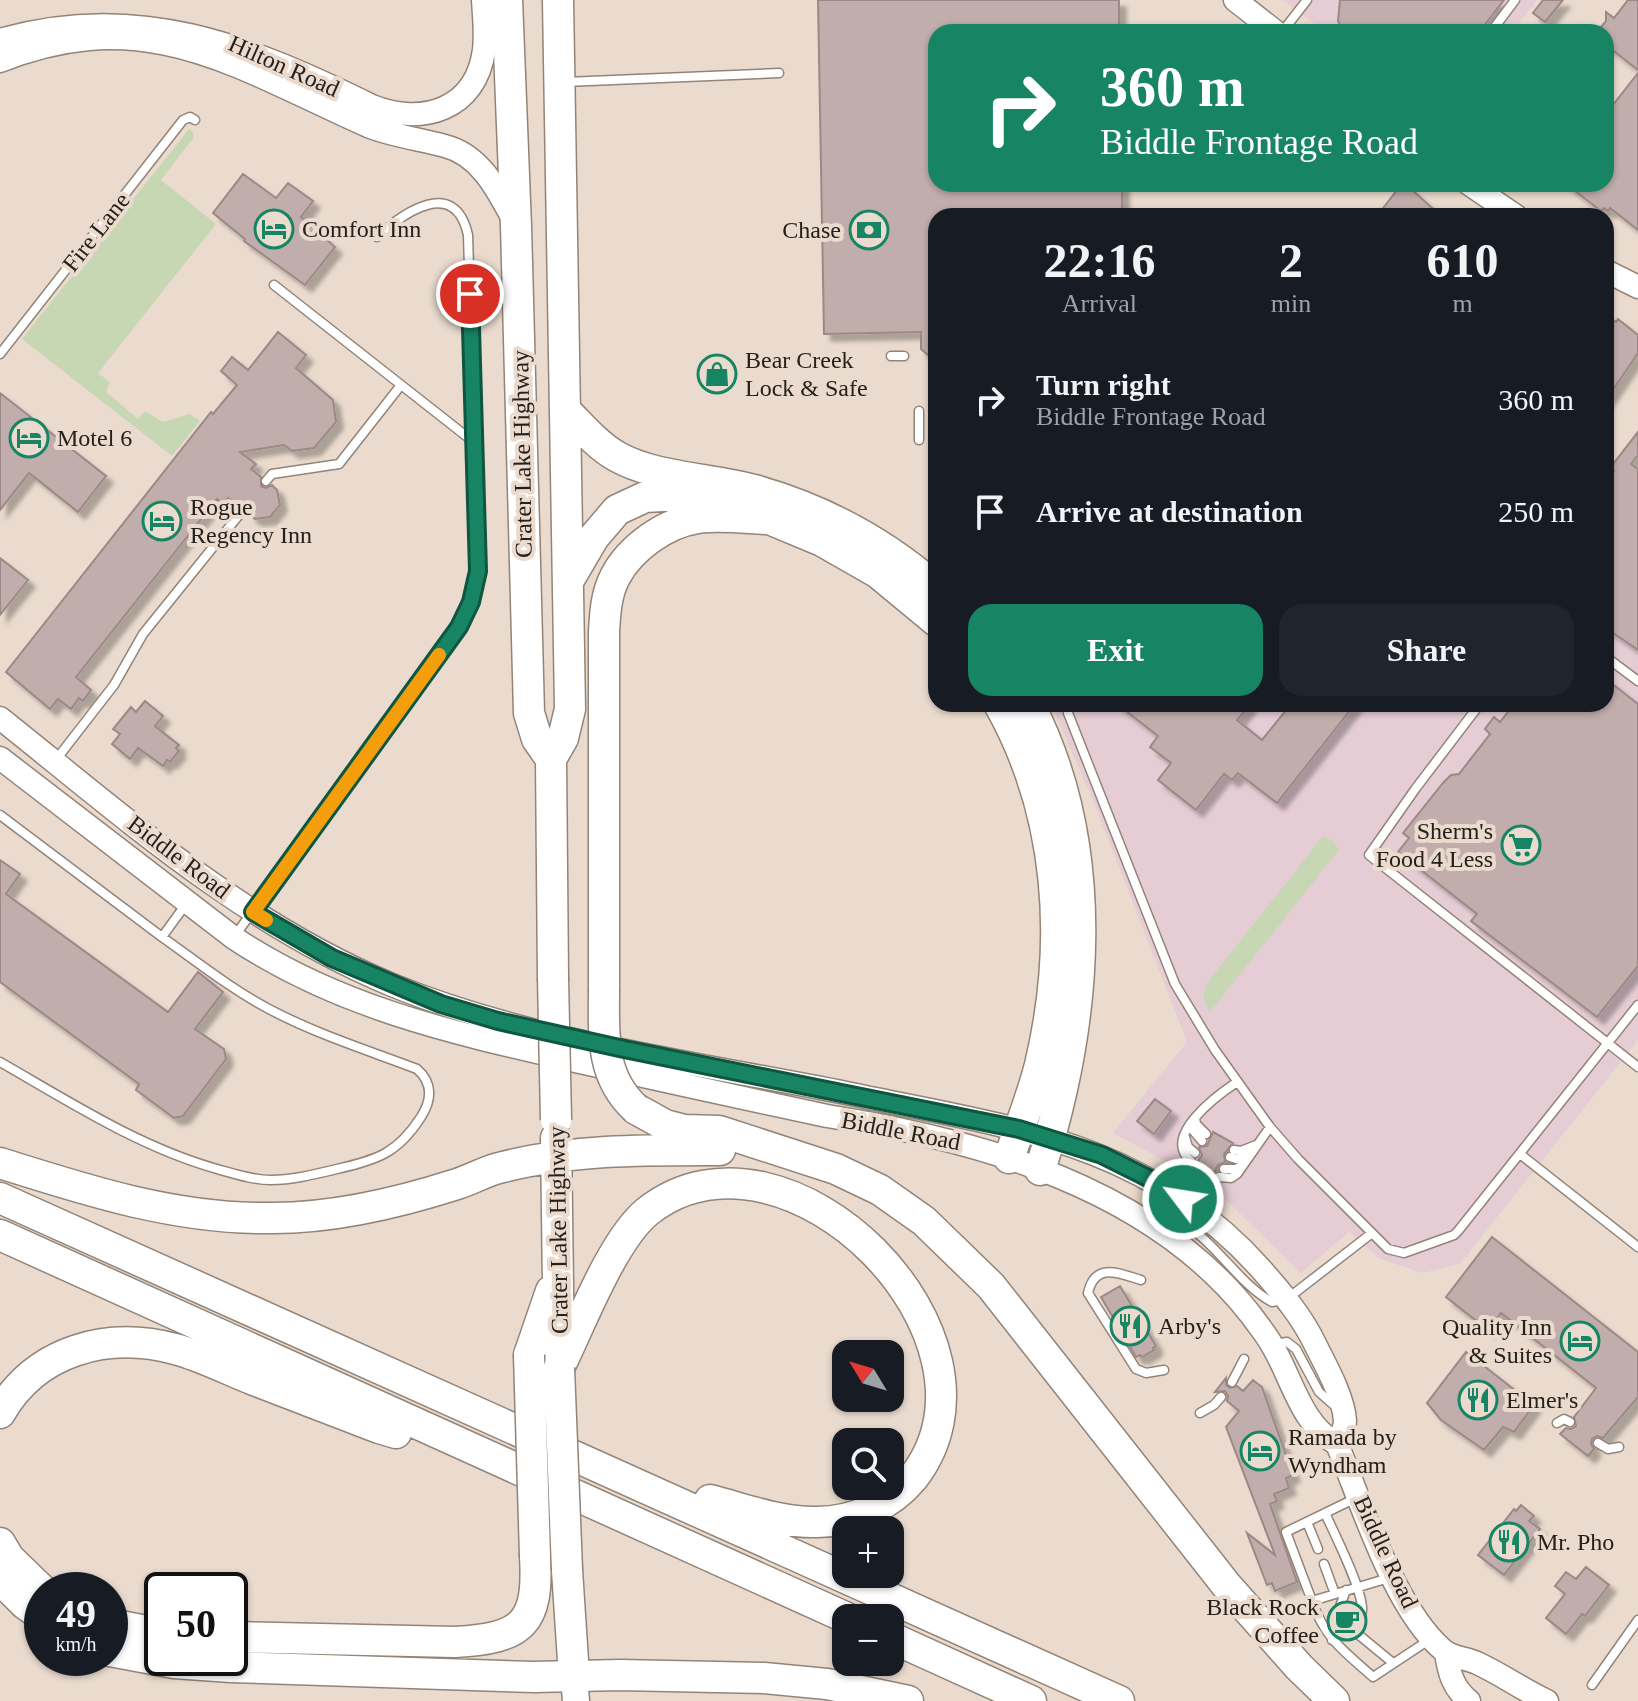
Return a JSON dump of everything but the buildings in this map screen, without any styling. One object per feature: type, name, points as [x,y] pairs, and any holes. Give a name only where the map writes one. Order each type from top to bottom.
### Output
[{"type":"highway","name":"Crater Lake Highway","points":[[507,0],[529,713],[537,739],[551,759]]},
{"type":"highway","name":"Crater Lake Highway","points":[[558,0],[570,709],[563,738],[551,759],[553,978],[559,1368],[575,1688]]},
{"type":"highway","points":[[566,411],[603,447],[629,463],[752,489],[810,508],[869,537],[928,582]]},
{"type":"highway","points":[[569,580],[585,550],[609,517],[645,497],[668,494],[743,508],[822,541],[853,557],[928,614]]},
{"type":"highway","points":[[766,519],[715,517],[683,522],[662,531],[627,559],[614,579],[606,604],[605,1054],[616,1085],[636,1109],[665,1125],[684,1130],[719,1131],[836,1169],[880,1190],[924,1221],[971,1265],[1013,1313],[1227,1586],[1299,1667],[1334,1701]]},
{"type":"highway","points":[[1003,712],[1018,740],[1038,793],[1048,830],[1056,896],[1055,960],[1046,1032],[1040,1064],[1009,1158]]},
{"type":"highway","points":[[1033,712],[1067,799],[1074,833],[1080,897],[1080,946],[1071,1035],[1060,1105],[1040,1170]]},
{"type":"highway","points":[[0,1163],[139,1203],[219,1216],[276,1218],[358,1210],[460,1184],[500,1167],[557,1157],[609,1151],[739,1149],[790,1155]]},
{"type":"highway","points":[[559,1368],[628,1232],[645,1213],[661,1202],[713,1185],[755,1186],[780,1192],[818,1209],[858,1237],[883,1260],[906,1290],[933,1346],[941,1398],[933,1444],[922,1466],[893,1498],[847,1519],[816,1522],[779,1518],[639,1483]]},
{"type":"highway","points":[[0,1198],[1119,1701]]},
{"type":"highway","points":[[0,1235],[832,1611]]},
{"type":"highway","points":[[248,1637],[479,1641],[502,1635],[516,1627],[532,1610],[536,1582],[529,1355],[559,1271]]},
{"type":"highway","points":[[0,1413],[13,1393],[38,1368],[62,1354],[85,1346],[137,1342],[176,1349],[379,1428],[482,1454]]},
{"type":"highway","points":[[0,1543],[9,1558],[24,1573]]},
{"type":"highway","points":[[0,1579],[24,1603]]},
{"type":"highway","points":[[904,1643],[1031,1701]]},
{"type":"highway","points":[[128,1654],[174,1663],[231,1667],[534,1677],[575,1688],[674,1676],[797,1681],[862,1690],[908,1701]]},
{"type":"highway","points":[[638,1701],[674,1676]]},
{"type":"main road","name":"Hilton Road","points":[[0,40],[51,25],[89,19],[163,23],[201,30],[237,43],[372,106],[389,113],[409,115],[437,112],[459,100],[475,81],[484,50],[483,0]]},
{"type":"main road","points":[[1235,0],[1268,24]]},
{"type":"main road","name":"Hilton Road","points":[[0,61],[62,43],[103,38],[146,40],[187,47],[223,59],[373,128],[446,146],[465,154],[489,178],[516,226]]},
{"type":"main road","points":[[1481,192],[1504,208]]},
{"type":"main road","points":[[1614,275],[1638,287]]},
{"type":"main road","name":"Biddle Road","points":[[0,718],[253,912],[309,946],[387,983],[498,1021],[640,1053],[1019,1129],[1119,1163],[1183,1199],[1238,1245],[1287,1299],[1313,1339],[1343,1412]]},
{"type":"main road","name":"Biddle Road","points":[[0,758],[234,938],[270,962],[338,995],[450,1033],[972,1145],[1040,1170],[1150,1223],[1192,1253],[1232,1292],[1272,1344],[1313,1425],[1324,1437],[1337,1444],[1393,1577],[1407,1603],[1439,1646],[1450,1676],[1469,1701]]},
{"type":"main road","points":[[1337,1444],[1345,1420],[1343,1412]]},
{"type":"main road","points":[[1439,1646],[1478,1663],[1547,1701]]},
{"type":"lane","points":[[1286,24],[1307,0]]},
{"type":"lane","points":[[1497,24],[1515,0]]},
{"type":"lane","points":[[560,82],[779,73]]},
{"type":"lane","name":"Fire Lane","points":[[0,354],[183,120],[190,117],[195,120]]},
{"type":"lane","points":[[234,938],[459,627],[471,602],[478,571],[468,235],[465,220],[451,207],[436,202],[421,205],[377,237]]},
{"type":"lane","points":[[274,285],[475,443]]},
{"type":"lane","points":[[891,356],[904,356]]},
{"type":"lane","points":[[266,481],[272,474],[339,464],[401,385]]},
{"type":"lane","points":[[919,411],[919,440]]},
{"type":"lane","points":[[55,761],[114,685],[143,634],[243,510]]},
{"type":"lane","points":[[1614,663],[1638,681]]},
{"type":"lane","points":[[1474,712],[1369,855],[1638,1067]]},
{"type":"lane","points":[[1068,713],[1175,984],[1237,1082],[1270,1127],[1388,1249],[1404,1253],[1454,1235],[1638,1005]]},
{"type":"lane","points":[[0,815],[232,987],[321,1034],[417,1069],[426,1077],[430,1093],[425,1110],[411,1132],[396,1148],[374,1161],[302,1177],[271,1180],[242,1176],[188,1161],[124,1133],[0,1062]]},
{"type":"lane","points":[[162,937],[187,903]]},
{"type":"lane","points":[[1193,1157],[1182,1154],[1180,1148],[1195,1118],[1205,1106],[1237,1082]]},
{"type":"lane","points":[[1190,1127],[1204,1138],[1195,1118]]},
{"type":"lane","points":[[1221,1173],[1231,1178],[1270,1127]]},
{"type":"lane","points":[[1251,1153],[1243,1158],[1232,1153],[1250,1149],[1259,1142]]},
{"type":"lane","points":[[1520,1154],[1638,1247]]},
{"type":"lane","points":[[1150,1223],[1163,1217],[1176,1219],[1212,1247],[1258,1295],[1272,1302],[1287,1299],[1372,1233]]},
{"type":"lane","points":[[1141,1280],[1105,1272],[1090,1283],[1088,1293],[1136,1369],[1146,1373],[1164,1370]]},
{"type":"lane","points":[[1272,1344],[1287,1342],[1296,1349],[1319,1392],[1343,1412]]},
{"type":"lane","points":[[1232,1382],[1244,1359]]},
{"type":"lane","points":[[1200,1413],[1221,1397]]},
{"type":"lane","points":[[1557,1423],[1564,1419],[1570,1422]]},
{"type":"lane","points":[[1598,1443],[1608,1449],[1619,1447]]},
{"type":"lane","points":[[1359,1497],[1286,1532],[1320,1624],[1332,1640],[1373,1677],[1393,1663],[1439,1646]]},
{"type":"lane","points":[[1325,1513],[1351,1589],[1362,1610],[1357,1629],[1359,1635],[1393,1663]]},
{"type":"lane","points":[[1307,1522],[1318,1549]]},
{"type":"lane","points":[[1324,1564],[1335,1594]]},
{"type":"lane","points":[[1312,1601],[1393,1577]]},
{"type":"lane","points":[[1332,1640],[1334,1623],[1351,1589]]},
{"type":"lane","points":[[1592,1685],[1638,1620]]},
{"type":"shaded area","points":[[1283,0],[1537,0],[1518,24],[1314,24]]},
{"type":"shaded area","points":[[1614,634],[1638,650],[1638,1040],[1460,1264],[1423,1273],[1380,1259],[1349,1232],[1301,1273],[1226,1200],[1113,1133],[1187,1042],[1096,808],[1054,712],[1614,712]]},
{"type":"green space","points":[[189,129],[193,132],[193,138],[161,180],[216,224],[98,373],[110,382],[106,392],[138,419],[145,411],[163,422],[190,414],[200,421],[172,456],[22,339]]},
{"type":"green space","points":[[1323,836],[1333,841],[1339,850],[1210,1012],[1203,998],[1207,983]]},
{"type":"slow traffic","points":[[266,920],[253,912],[439,655]]},
{"type":"place","name":"Comfort Inn","points":[[274,229]]},
{"type":"place","name":"Chase","points":[[869,230]]},
{"type":"place","name":"Bear Creek Lock & Safe","points":[[717,374]]},
{"type":"place","name":"Motel 6","points":[[29,438]]},
{"type":"place","name":"Rogue Regency Inn","points":[[162,521]]},
{"type":"place","name":"Sherm's Food 4 Less","points":[[1521,845]]},
{"type":"place","name":"Arby's","points":[[1130,1326]]},
{"type":"place","name":"Quality Inn & Suites","points":[[1580,1341]]},
{"type":"place","name":"Elmer's","points":[[1478,1400]]},
{"type":"place","name":"Ramada by Wyndham","points":[[1260,1451]]},
{"type":"place","name":"Mr. Pho","points":[[1509,1542]]},
{"type":"place","name":"Black Rock Coffee","points":[[1347,1621]]},
{"type":"route","points":[[470,294],[478,571],[471,602],[459,627],[253,912],[332,958],[441,1004],[498,1021],[624,1049],[1019,1129],[1102,1155],[1183,1199]]}]
